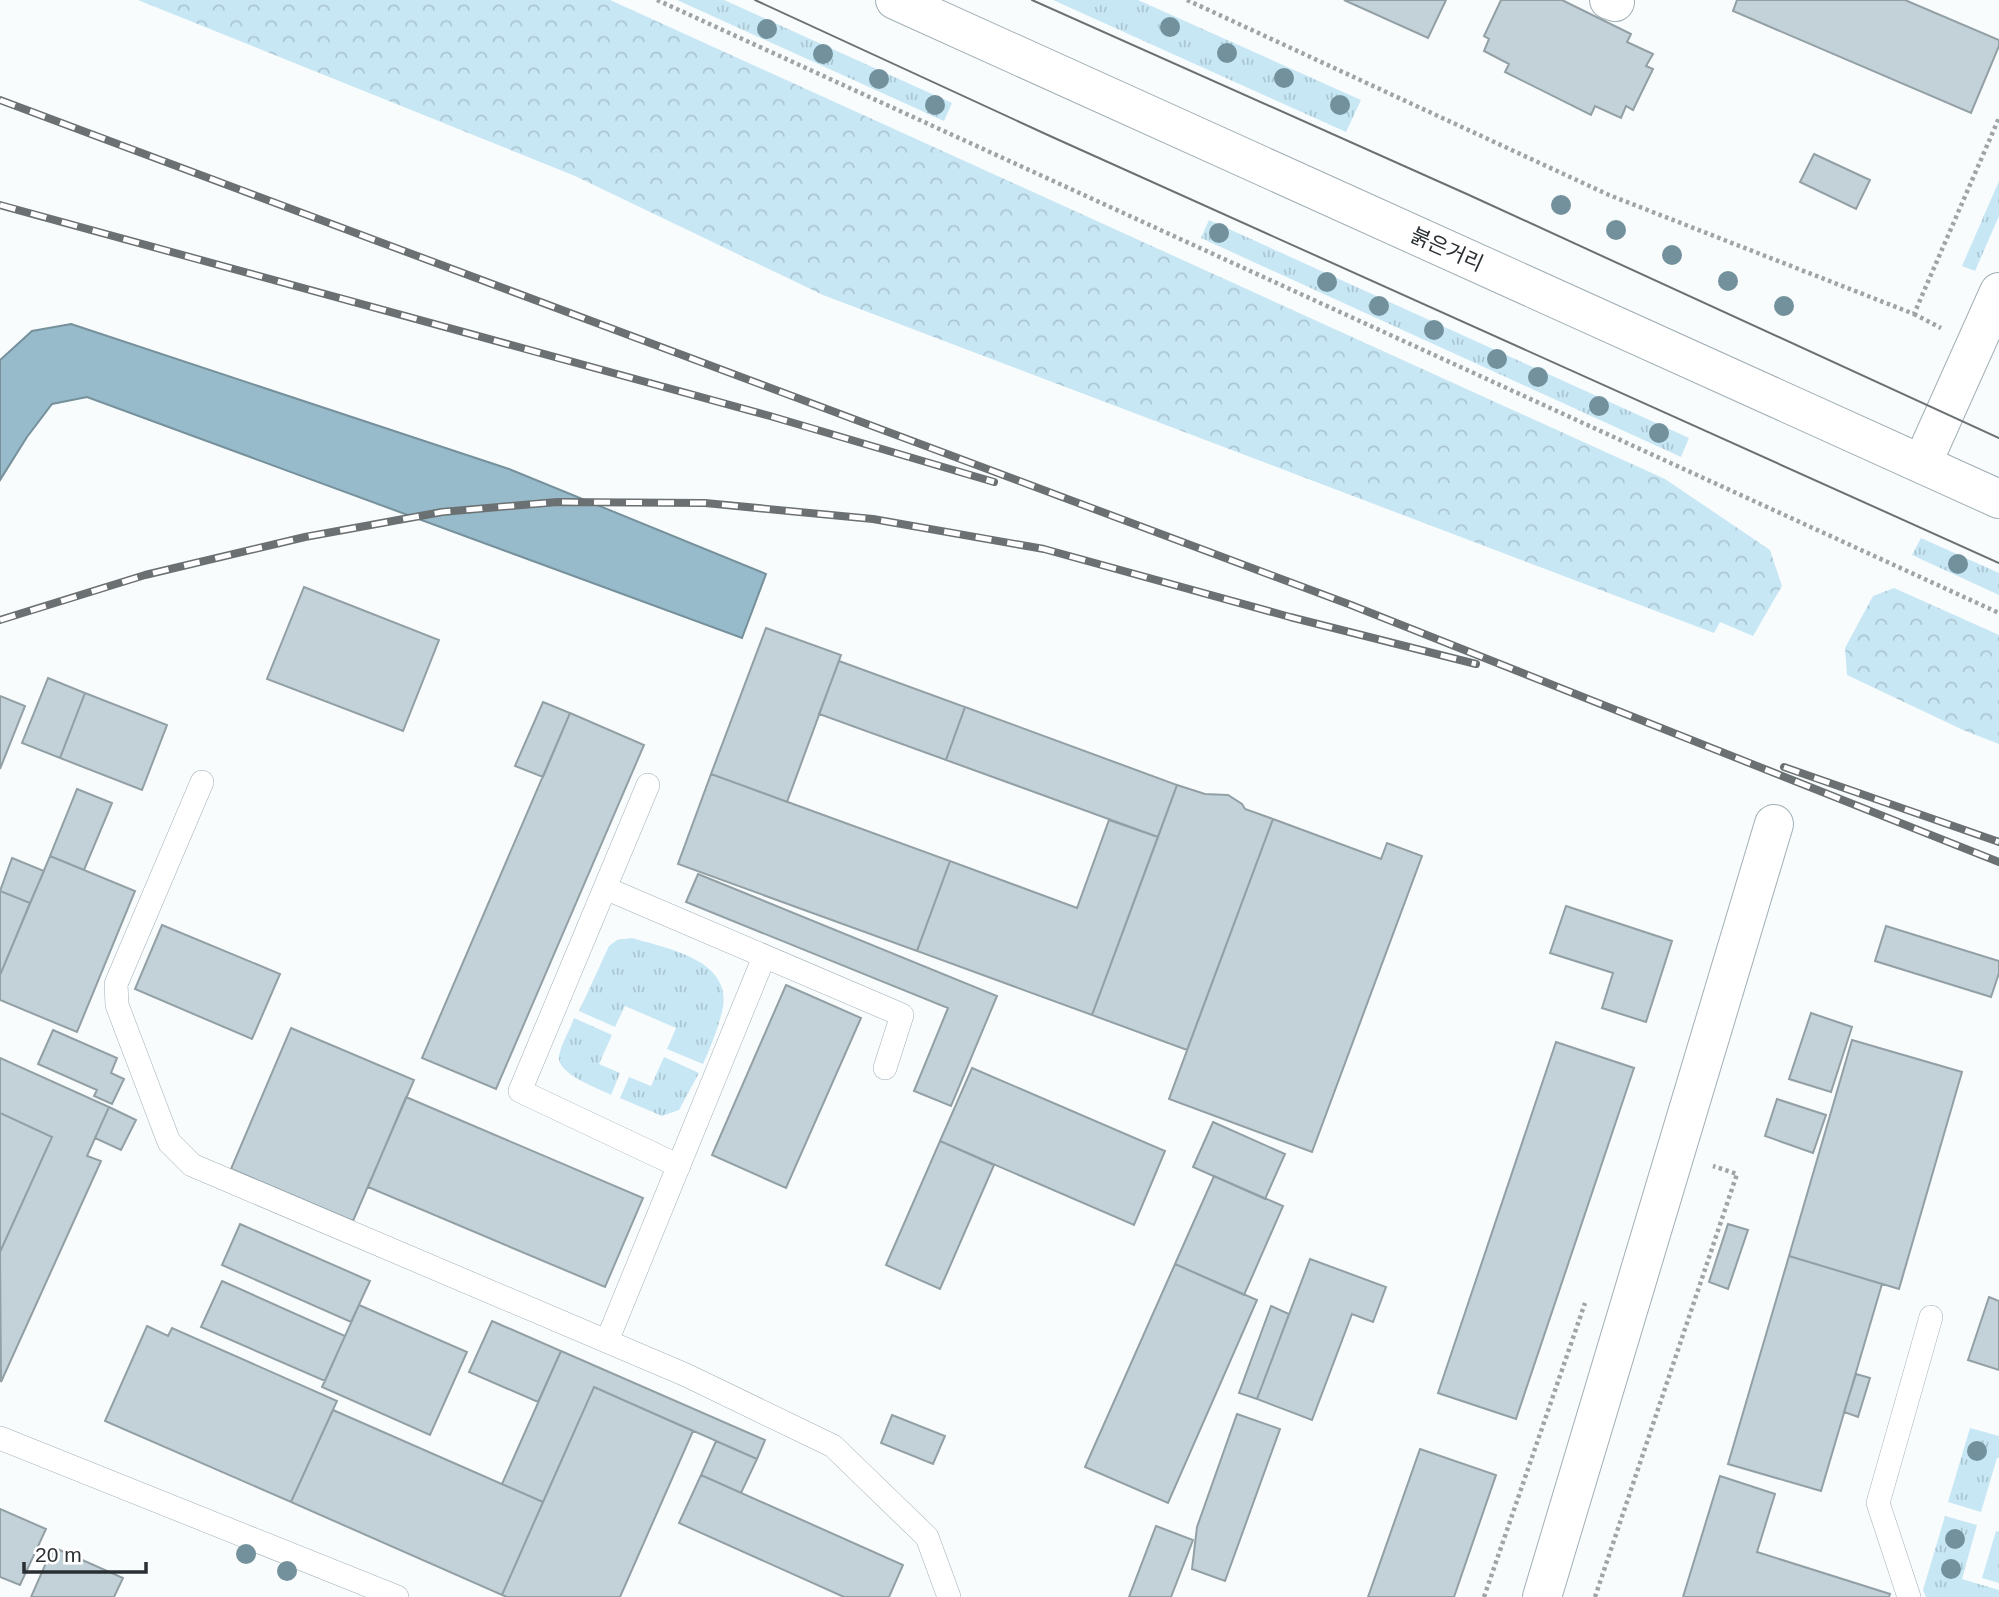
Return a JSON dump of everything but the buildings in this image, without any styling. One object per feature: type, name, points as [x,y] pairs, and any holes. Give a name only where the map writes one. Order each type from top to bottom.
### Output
[{"type":"main road","name":"붉은거리","points":[[895,0],[1999,499]]},
{"type":"main road","points":[[1922,464],[1999,292]]},
{"type":"main road","points":[[1542,1597],[1774,824]]},
{"type":"lane","points":[[202,782],[116,984],[117,1005],[169,1142],[191,1165],[686,1375],[833,1446],[927,1537],[948,1597]]},
{"type":"lane","points":[[648,785],[520,1091],[679,1166]]},
{"type":"lane","points":[[605,888],[902,1015],[885,1068]]},
{"type":"lane","points":[[607,1341],[764,957]]},
{"type":"lane","points":[[1909,1597],[1878,1503],[1931,1317]]},
{"type":"lane","points":[[0,1438],[397,1597]]},
{"type":"path","points":[[657,0],[1999,612]]},
{"type":"path","points":[[1187,0],[1609,195],[1914,314],[1999,118]]},
{"type":"path","points":[[1595,1597],[1738,1174],[1676,1154]]},
{"type":"green space","points":[[138,0],[610,0],[1665,479],[1770,550],[1782,586],[1753,636],[1720,622],[1714,633],[823,295],[575,176]]},
{"type":"green space","points":[[677,0],[724,0],[952,103],[944,121]]},
{"type":"green space","points":[[1053,0],[1138,0],[1361,100],[1346,132]]},
{"type":"green space","points":[[1999,181],[1999,216],[1975,271],[1962,266]]},
{"type":"green space","points":[[1209,220],[1689,438],[1681,457],[1201,238]]},
{"type":"green space","points":[[1921,538],[1999,573],[1999,595],[1912,555]]},
{"type":"green space","points":[[1894,588],[1999,635],[1999,744],[1963,730],[1847,675],[1845,648],[1873,596]]},
{"type":"green space","points":[[632,938],[693,958],[717,977],[723,991],[723,1007],[703,1064],[667,1049],[676,1028],[625,1006],[615,1027],[579,1011],[609,946],[617,940]]},
{"type":"green space","points":[[574,1018],[612,1035],[599,1064],[620,1073],[611,1095],[571,1074],[560,1063],[560,1051]]},
{"type":"green space","points":[[664,1057],[699,1073],[679,1110],[662,1116],[620,1098],[629,1077],[651,1086]]},
{"type":"green space","points":[[1970,1428],[1999,1436],[1999,1458],[1981,1512],[1948,1502]]},
{"type":"green space","points":[[1945,1516],[1977,1525],[1962,1579],[1999,1590],[1999,1597],[1926,1597],[1923,1590]]},
{"type":"green space","points":[[1996,1531],[1999,1532],[1999,1583],[1982,1578]]},
{"type":"shaded area","points":[[71,324],[509,469],[766,574],[742,638],[87,397],[52,404],[0,480],[0,360],[32,331]]},
{"type":"tram line","points":[[755,0],[1050,136],[1999,563]]},
{"type":"tram line","points":[[1032,0],[1469,195],[1999,438]]},
{"type":"railway","points":[[0,100],[1351,605],[1999,862]]},
{"type":"railway","points":[[0,205],[770,416],[994,482]]},
{"type":"railway","points":[[0,620],[145,575],[305,537],[442,512],[557,502],[705,503],[873,519],[1044,549],[1290,617],[1476,664]]},
{"type":"railway","points":[[1784,767],[1999,842]]}]
